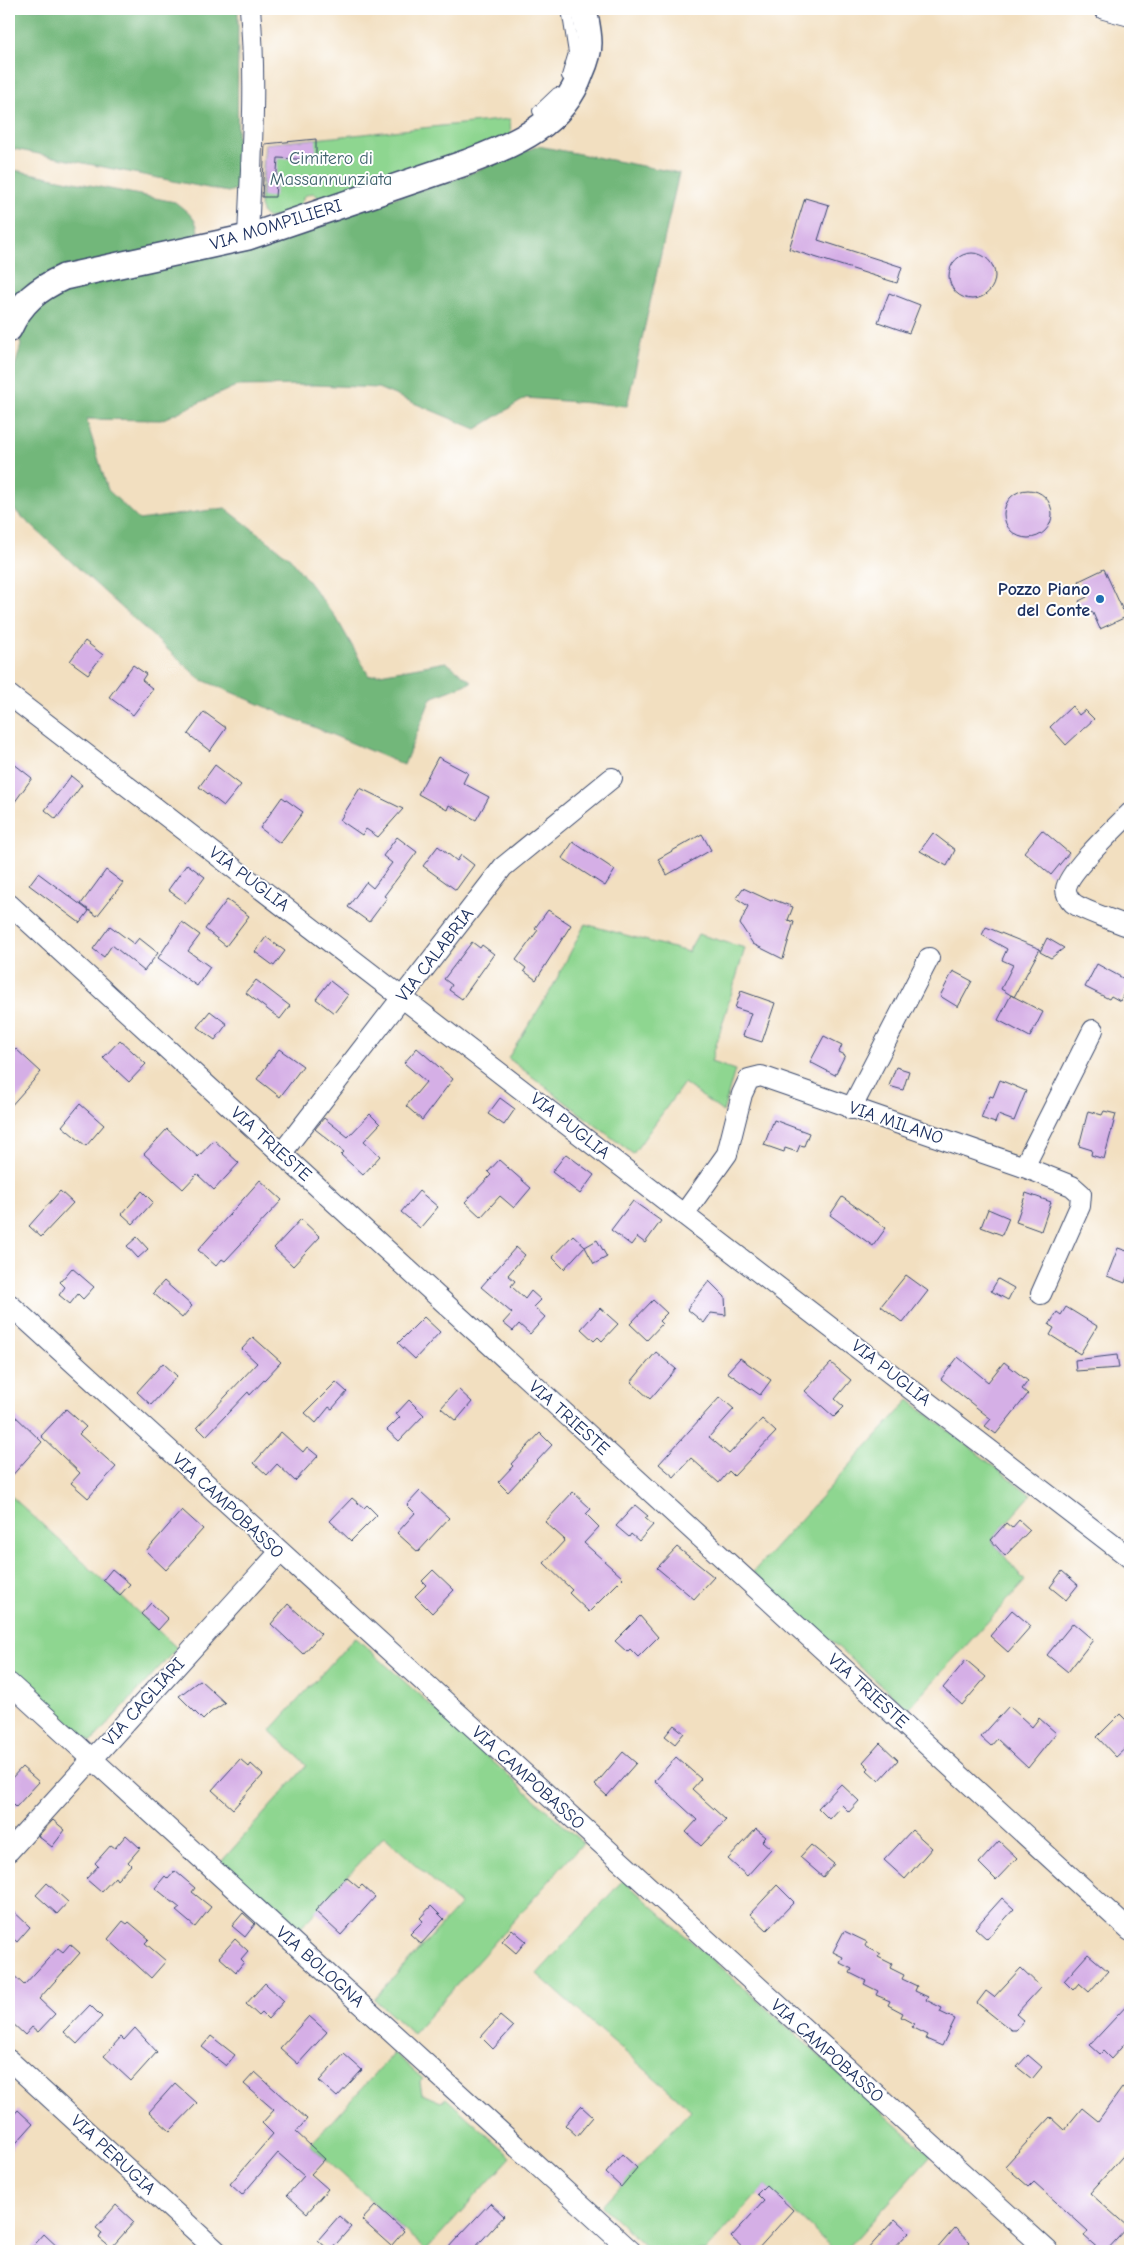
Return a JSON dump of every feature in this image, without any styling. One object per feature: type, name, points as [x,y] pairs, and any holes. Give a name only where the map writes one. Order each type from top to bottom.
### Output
[{"type":"street","points":[[248,237],[254,114],[254,46],[250,9]]},
{"type":"street","name":"VIA MOMPILIERI","points":[[9,330],[26,302],[42,287],[64,277],[248,237],[468,162],[503,149],[539,130],[555,116],[569,98],[579,80],[589,43],[584,9]]},
{"type":"street","points":[[1104,9],[1130,16]]},
{"type":"street","name":"VIA PUGLIA","points":[[9,695],[1130,1558]]},
{"type":"street","name":"VIA CALABRIA","points":[[281,1154],[503,866],[612,778]]},
{"type":"street","points":[[1130,813],[1104,838],[1069,879],[1066,888],[1067,895],[1074,904],[1130,927]]},
{"type":"street","name":"VIA TRIESTE","points":[[9,904],[1130,1931]]},
{"type":"street","points":[[851,1109],[930,958]]},
{"type":"street","points":[[1024,1167],[1093,1030]]},
{"type":"street","name":"VIA MILANO","points":[[684,1214],[727,1154],[742,1094],[749,1079],[760,1076],[851,1109],[1024,1167],[1072,1186],[1081,1194],[1080,1206],[1041,1294]]},
{"type":"street","name":"VIA CAMPOBASSO","points":[[9,1304],[279,1553],[1048,2251]]},
{"type":"street","name":"VIA CAGLIARI","points":[[9,1850],[279,1553]]},
{"type":"street","name":"VIA BOLOGNA","points":[[9,1683],[631,2251]]},
{"type":"street","name":"VIA PERUGIA","points":[[9,2060],[217,2251]]},
{"type":"lane","points":[[538,112],[563,86],[570,71],[574,52],[567,9]]},
{"type":"green space","points":[[9,9],[238,9],[237,189],[228,192],[9,148]]},
{"type":"green space","name":"Cimitero di Massannunziata","points":[[510,119],[511,136],[327,203],[313,193],[304,196],[297,213],[268,218],[263,214],[260,206],[265,144]]},
{"type":"green space","points":[[538,146],[679,173],[627,406],[526,398],[476,429],[378,388],[316,385],[236,386],[161,420],[86,419],[108,490],[139,520],[225,508],[290,558],[337,619],[369,676],[446,662],[472,682],[431,698],[404,765],[200,679],[9,505],[9,388],[21,345],[19,336],[27,317],[53,293],[194,256],[448,182]]},
{"type":"green space","points":[[9,169],[175,202],[194,219],[198,233],[192,238],[9,306]]},
{"type":"green space","points":[[585,924],[688,952],[698,934],[745,948],[711,1062],[735,1070],[723,1112],[684,1083],[633,1154],[508,1058],[552,988]]},
{"type":"green space","points":[[909,1400],[1031,1495],[991,1540],[1025,1581],[908,1709],[753,1572]]},
{"type":"green space","points":[[9,1494],[177,1648],[91,1742],[9,1668]]},
{"type":"green space","points":[[355,1637],[583,1843],[413,2034],[374,1999],[460,1905],[384,1836],[297,1932],[221,1862],[307,1765],[270,1731]]},
{"type":"green space","points":[[623,1880],[931,2156],[845,2251],[835,2251],[766,2185],[705,2251],[650,2251],[602,2206],[691,2110],[537,1974]]},
{"type":"green space","points":[[394,2053],[423,2079],[420,2082],[422,2094],[441,2102],[446,2098],[511,2157],[426,2250],[310,2145]]},
{"type":"building","points":[[316,139],[316,160],[278,158],[275,197],[262,197],[265,144]]},
{"type":"building","points":[[805,198],[829,205],[818,240],[902,267],[897,283],[789,249]]},
{"type":"building","points":[[972,253],[985,257],[991,263],[995,276],[991,289],[985,295],[972,299],[959,295],[953,289],[949,276],[953,263],[959,257]]},
{"type":"building","points":[[889,293],[920,305],[909,333],[878,322]]},
{"type":"building","points":[[1028,490],[1037,492],[1045,497],[1050,505],[1052,514],[1050,523],[1045,531],[1037,536],[1028,538],[1019,536],[1011,531],[1006,523],[1004,514],[1006,505],[1011,497],[1019,492]]},
{"type":"building","name":"Pozzo Piano del Conte","points":[[1104,569],[1126,617],[1100,629],[1092,611],[1085,614],[1079,601],[1087,597],[1079,581]]},
{"type":"building","points":[[85,641],[103,655],[88,674],[70,661]]},
{"type":"building","points":[[133,665],[146,674],[142,680],[153,689],[133,715],[109,697]]},
{"type":"building","points":[[1072,706],[1079,715],[1085,710],[1094,719],[1066,745],[1050,727]]},
{"type":"building","points":[[204,712],[226,728],[210,751],[188,734]]},
{"type":"building","points":[[438,757],[468,773],[463,783],[489,797],[476,820],[449,805],[447,810],[418,794]]},
{"type":"building","points":[[9,760],[32,778],[9,810]]},
{"type":"building","points":[[215,765],[241,785],[224,806],[199,787]]},
{"type":"building","points":[[71,776],[82,785],[56,819],[45,810]]},
{"type":"building","points":[[360,788],[403,809],[378,837],[366,829],[362,835],[340,820]]},
{"type":"building","points":[[282,797],[303,812],[280,843],[260,828]]},
{"type":"building","points":[[1042,830],[1069,853],[1051,875],[1024,852]]},
{"type":"building","points":[[933,833],[955,850],[947,866],[920,851]]},
{"type":"building","points":[[702,834],[711,850],[667,875],[658,859]]},
{"type":"building","points":[[397,837],[417,852],[384,896],[387,898],[369,922],[348,907],[366,882],[373,888],[392,863],[383,856]]},
{"type":"building","points":[[573,842],[615,870],[605,886],[562,858]]},
{"type":"building","points":[[438,846],[457,861],[461,855],[474,865],[456,890],[423,866]]},
{"type":"building","points":[[187,864],[205,877],[186,903],[168,890]]},
{"type":"building","points":[[106,870],[123,883],[97,916],[81,904]]},
{"type":"building","points":[[38,873],[89,911],[80,923],[29,885]]},
{"type":"building","points":[[743,888],[771,901],[772,899],[793,907],[788,920],[794,922],[783,959],[753,944],[740,924],[748,906],[736,898]]},
{"type":"building","points":[[227,900],[249,916],[226,946],[205,929]]},
{"type":"building","points":[[548,910],[571,925],[536,980],[524,971],[526,968],[516,960],[538,930],[535,928]]},
{"type":"building","points":[[182,922],[200,935],[188,951],[210,967],[197,986],[158,958]]},
{"type":"building","points":[[110,926],[134,944],[139,938],[158,953],[144,971],[112,945],[104,957],[93,949]]},
{"type":"building","points":[[986,927],[1040,949],[1014,997],[1001,989],[1013,965],[1002,960],[1007,949],[982,935]]},
{"type":"building","points":[[266,937],[285,951],[274,966],[255,952]]},
{"type":"building","points":[[1047,938],[1064,948],[1051,958],[1040,952]]},
{"type":"building","points":[[472,942],[480,948],[482,945],[494,954],[462,999],[449,990],[452,985],[444,979]]},
{"type":"building","points":[[1097,964],[1130,982],[1120,1001],[1111,996],[1109,999],[1085,987]]},
{"type":"building","points":[[953,971],[972,981],[958,1007],[940,996]]},
{"type":"building","points":[[256,980],[290,1006],[280,1019],[246,993]]},
{"type":"building","points":[[330,981],[348,995],[334,1013],[316,999]]},
{"type":"building","points":[[741,991],[775,1003],[762,1042],[743,1036],[751,1013],[735,1008]]},
{"type":"building","points":[[1011,995],[1043,1012],[1030,1037],[998,1020]]},
{"type":"building","points":[[210,1011],[227,1024],[215,1040],[197,1027]]},
{"type":"building","points":[[824,1036],[842,1045],[839,1052],[845,1055],[835,1075],[810,1062]]},
{"type":"building","points":[[120,1040],[146,1064],[129,1082],[103,1058]]},
{"type":"building","points":[[417,1048],[453,1079],[422,1120],[406,1106],[426,1082],[404,1063]]},
{"type":"building","points":[[16,1049],[41,1072],[9,1108],[9,1057]]},
{"type":"building","points":[[279,1049],[303,1066],[280,1097],[257,1079]]},
{"type":"building","points":[[896,1067],[909,1071],[903,1090],[889,1086]]},
{"type":"building","points":[[1000,1080],[1026,1091],[1014,1121],[998,1115],[995,1123],[981,1118],[990,1096],[993,1097]]},
{"type":"building","points":[[500,1098],[515,1109],[504,1125],[488,1114]]},
{"type":"building","points":[[80,1104],[104,1125],[86,1146],[62,1126]]},
{"type":"building","points":[[1088,1111],[1102,1115],[1104,1111],[1116,1114],[1104,1159],[1091,1155],[1092,1150],[1079,1146]]},
{"type":"building","points":[[370,1114],[380,1124],[364,1141],[380,1156],[363,1175],[341,1155],[344,1152],[315,1129],[324,1118],[348,1137]]},
{"type":"building","points":[[774,1120],[809,1133],[804,1146],[800,1145],[797,1152],[785,1148],[784,1152],[764,1145]]},
{"type":"building","points":[[167,1129],[198,1157],[214,1140],[239,1163],[214,1190],[197,1174],[183,1189],[144,1154]]},
{"type":"building","points":[[566,1154],[594,1175],[580,1194],[552,1172]]},
{"type":"building","points":[[499,1160],[531,1188],[514,1208],[500,1196],[481,1217],[465,1202],[491,1175],[488,1172]]},
{"type":"building","points":[[260,1180],[282,1200],[225,1261],[222,1259],[216,1266],[198,1250]]},
{"type":"building","points":[[60,1191],[73,1203],[41,1237],[29,1226]]},
{"type":"building","points":[[142,1191],[153,1202],[133,1224],[122,1214]]},
{"type":"building","points":[[419,1191],[438,1207],[420,1228],[401,1212]]},
{"type":"building","points":[[1026,1193],[1051,1202],[1041,1231],[1016,1222]]},
{"type":"building","points":[[842,1197],[886,1228],[873,1246],[830,1215]]},
{"type":"building","points":[[633,1201],[661,1221],[645,1243],[637,1237],[631,1245],[611,1230]]},
{"type":"building","points":[[988,1209],[1009,1218],[1002,1235],[981,1227]]},
{"type":"building","points":[[301,1219],[320,1237],[293,1266],[274,1248]]},
{"type":"building","points":[[573,1235],[585,1246],[564,1269],[552,1257]]},
{"type":"building","points":[[137,1237],[148,1249],[138,1258],[127,1246]]},
{"type":"building","points":[[597,1240],[607,1257],[594,1264],[585,1247]]},
{"type":"building","points":[[516,1247],[525,1255],[508,1275],[515,1281],[511,1286],[525,1299],[531,1291],[541,1300],[534,1307],[545,1317],[530,1334],[519,1324],[513,1331],[503,1323],[512,1313],[481,1287]]},
{"type":"building","points":[[1118,1248],[1130,1252],[1130,1279],[1127,1277],[1125,1283],[1107,1276]]},
{"type":"building","points":[[72,1268],[94,1287],[83,1299],[78,1294],[70,1304],[59,1295],[65,1287],[60,1282]]},
{"type":"building","points":[[906,1275],[928,1291],[903,1323],[881,1306]]},
{"type":"building","points":[[998,1279],[1014,1288],[1008,1300],[991,1291]]},
{"type":"building","points":[[164,1281],[192,1306],[182,1318],[153,1293]]},
{"type":"building","points":[[709,1281],[725,1297],[726,1315],[711,1313],[704,1323],[687,1309]]},
{"type":"building","points":[[653,1300],[667,1313],[659,1321],[662,1324],[647,1340],[630,1324]]},
{"type":"building","points":[[1066,1307],[1097,1326],[1080,1354],[1050,1335],[1054,1328],[1049,1325],[1057,1312],[1061,1315]]},
{"type":"building","points":[[600,1308],[618,1324],[602,1341],[598,1337],[594,1341],[581,1329]]},
{"type":"building","points":[[424,1317],[440,1332],[415,1359],[398,1343]]},
{"type":"building","points":[[253,1337],[281,1362],[250,1395],[248,1392],[206,1436],[197,1427],[257,1363],[242,1349]]},
{"type":"building","points":[[656,1352],[676,1369],[650,1399],[631,1382]]},
{"type":"building","points":[[1117,1355],[1119,1368],[1076,1371],[1075,1360]]},
{"type":"building","points":[[958,1357],[988,1382],[1004,1362],[1028,1381],[1022,1389],[1028,1394],[996,1434],[985,1426],[991,1419],[941,1379]]},
{"type":"building","points":[[740,1358],[771,1380],[760,1395],[727,1372]]},
{"type":"building","points":[[163,1363],[177,1376],[151,1405],[137,1392]]},
{"type":"building","points":[[831,1363],[851,1380],[835,1399],[844,1407],[834,1417],[805,1391]]},
{"type":"building","points":[[336,1382],[347,1392],[332,1409],[329,1407],[316,1423],[305,1413]]},
{"type":"building","points":[[458,1389],[472,1402],[456,1421],[441,1408]]},
{"type":"building","points":[[720,1397],[734,1409],[709,1437],[729,1454],[762,1419],[776,1432],[734,1476],[729,1471],[719,1483],[691,1458],[674,1477],[659,1464]]},
{"type":"building","points":[[409,1400],[424,1415],[399,1441],[387,1430],[400,1417],[396,1414]]},
{"type":"building","points":[[66,1409],[86,1427],[79,1434],[116,1467],[88,1498],[71,1483],[80,1473],[41,1436]]},
{"type":"building","points":[[9,1410],[42,1442],[9,1479]]},
{"type":"building","points":[[281,1432],[303,1452],[307,1447],[318,1456],[295,1481],[277,1464],[267,1475],[254,1463]]},
{"type":"building","points":[[540,1433],[552,1445],[508,1492],[498,1482],[513,1466],[511,1464]]},
{"type":"building","points":[[420,1491],[449,1518],[418,1552],[397,1533],[415,1513],[407,1505]]},
{"type":"building","points":[[573,1492],[591,1509],[586,1514],[599,1527],[584,1543],[623,1578],[589,1612],[569,1593],[572,1590],[544,1563],[565,1540],[545,1522]]},
{"type":"building","points":[[352,1498],[364,1508],[367,1505],[377,1515],[351,1541],[330,1521]]},
{"type":"building","points":[[635,1505],[648,1516],[645,1518],[653,1525],[639,1541],[631,1534],[629,1537],[616,1526]]},
{"type":"building","points":[[182,1510],[203,1529],[166,1570],[146,1551]]},
{"type":"building","points":[[1019,1520],[1030,1530],[1005,1556],[991,1540],[1006,1523],[1012,1528]]},
{"type":"building","points":[[677,1547],[714,1577],[694,1599],[657,1568]]},
{"type":"building","points":[[112,1569],[130,1584],[120,1595],[103,1580]]},
{"type":"building","points":[[433,1570],[454,1590],[432,1613],[415,1596],[426,1585],[422,1581]]},
{"type":"building","points":[[1062,1571],[1078,1585],[1066,1600],[1050,1587]]},
{"type":"building","points":[[151,1603],[168,1619],[158,1630],[141,1614]]},
{"type":"building","points":[[288,1604],[321,1634],[303,1654],[271,1624]]},
{"type":"building","points":[[1012,1610],[1031,1626],[1008,1652],[990,1636]]},
{"type":"building","points":[[640,1616],[658,1637],[638,1657],[630,1649],[627,1652],[615,1641]]},
{"type":"building","points":[[1073,1623],[1093,1640],[1068,1672],[1047,1655]]},
{"type":"building","points":[[966,1660],[986,1677],[962,1705],[943,1688]]},
{"type":"building","points":[[200,1680],[225,1703],[203,1720],[179,1696]]},
{"type":"building","points":[[1009,1706],[1032,1727],[1039,1718],[1056,1733],[1028,1768],[997,1739],[991,1746],[981,1737]]},
{"type":"building","points":[[1120,1714],[1130,1724],[1130,1744],[1116,1757],[1097,1737]]},
{"type":"building","points":[[674,1725],[684,1733],[675,1744],[665,1736]]},
{"type":"building","points":[[880,1743],[898,1760],[879,1781],[867,1770],[869,1768],[863,1762]]},
{"type":"building","points":[[623,1752],[636,1763],[607,1796],[595,1785]]},
{"type":"building","points":[[676,1757],[701,1779],[692,1789],[726,1820],[701,1846],[686,1832],[697,1820],[655,1781]]},
{"type":"building","points":[[240,1759],[249,1767],[251,1764],[263,1775],[233,1809],[212,1790]]},
{"type":"building","points":[[22,1767],[39,1782],[16,1807],[9,1800],[9,1781]]},
{"type":"building","points":[[841,1784],[859,1801],[849,1812],[842,1805],[829,1819],[818,1808]]},
{"type":"building","points":[[53,1820],[65,1830],[52,1847],[38,1836]]},
{"type":"building","points":[[756,1829],[766,1837],[762,1841],[771,1849],[747,1876],[728,1859]]},
{"type":"building","points":[[912,1830],[932,1848],[905,1879],[884,1860]]},
{"type":"building","points":[[126,1835],[140,1848],[128,1862],[131,1865],[117,1880],[115,1877],[101,1892],[86,1879],[98,1866],[95,1863],[111,1845],[115,1848]]},
{"type":"building","points":[[999,1841],[1017,1858],[996,1880],[979,1863]]},
{"type":"building","points":[[811,1845],[834,1864],[823,1877],[800,1857]]},
{"type":"building","points":[[175,1871],[195,1888],[192,1892],[211,1907],[195,1927],[176,1911],[180,1908],[155,1888],[165,1876],[168,1879]]},
{"type":"building","points":[[346,1877],[359,1888],[362,1885],[375,1897],[341,1935],[315,1911]]},
{"type":"building","points":[[47,1883],[68,1902],[57,1914],[36,1895]]},
{"type":"building","points":[[777,1885],[794,1902],[767,1930],[750,1914]]},
{"type":"building","points":[[1002,1898],[1014,1909],[987,1939],[975,1928]]},
{"type":"building","points":[[431,1906],[444,1919],[421,1944],[410,1934],[423,1921],[420,1918]]},
{"type":"building","points":[[9,1907],[30,1927],[17,1942],[9,1935]]},
{"type":"building","points":[[243,1913],[255,1924],[245,1937],[232,1926]]},
{"type":"building","points":[[123,1921],[127,1924],[129,1922],[149,1939],[145,1943],[166,1961],[151,1978],[108,1939]]},
{"type":"building","points":[[512,1929],[526,1941],[516,1953],[502,1941]]},
{"type":"building","points":[[844,1931],[867,1942],[865,1946],[880,1954],[878,1957],[892,1964],[890,1968],[904,1975],[902,1979],[917,1986],[915,1991],[928,1997],[926,2000],[942,2008],[940,2012],[955,2019],[942,2046],[926,2039],[928,2035],[912,2027],[914,2024],[901,2017],[903,2013],[888,2005],[890,2001],[876,1995],[878,1991],[864,1984],[866,1981],[850,1973],[852,1969],[840,1963],[843,1957],[833,1952]]},
{"type":"building","points":[[235,1939],[248,1951],[241,1959],[244,1962],[236,1972],[219,1957]]},
{"type":"building","points":[[70,1944],[80,1953],[39,1999],[55,2014],[38,2032],[32,2027],[25,2035],[9,2020],[9,1971],[24,1985],[58,1948],[63,1952]]},
{"type":"building","points":[[1088,1954],[1108,1971],[1089,1992],[1079,1983],[1073,1990],[1064,1981]]},
{"type":"building","points":[[1021,1968],[1041,1987],[1016,2014],[1024,2021],[1016,2030],[1011,2030],[977,2003],[986,1991],[994,1997]]},
{"type":"building","points":[[265,1983],[284,2001],[268,2019],[262,2013],[259,2016],[246,2004]]},
{"type":"building","points":[[1130,2002],[1130,2038],[1111,2059],[1103,2051],[1100,2054],[1090,2045]]},
{"type":"building","points":[[90,2005],[102,2017],[77,2044],[64,2032]]},
{"type":"building","points":[[309,2016],[327,2032],[298,2064],[280,2048]]},
{"type":"building","points":[[500,2016],[513,2027],[493,2049],[481,2037]]},
{"type":"building","points":[[135,2028],[157,2052],[131,2081],[104,2056],[121,2037],[124,2040]]},
{"type":"building","points":[[211,2036],[235,2055],[226,2066],[202,2047]]},
{"type":"building","points":[[344,2054],[362,2070],[337,2097],[319,2081]]},
{"type":"building","points":[[1028,2055],[1042,2067],[1032,2079],[1017,2067]]},
{"type":"building","points":[[255,2072],[307,2119],[296,2132],[325,2159],[311,2174],[328,2189],[307,2213],[287,2195],[304,2176],[278,2153],[242,2195],[230,2184],[273,2134],[262,2123],[274,2110],[244,2084]]},
{"type":"building","points":[[175,2083],[197,2103],[170,2131],[149,2112]]},
{"type":"building","points":[[1122,2088],[1130,2094],[1130,2148],[1090,2193],[1128,2227],[1106,2251],[1101,2251],[1084,2236],[1088,2231],[1034,2182],[1029,2187],[1005,2166],[1050,2117],[1064,2130],[1082,2108],[1098,2121]]},
{"type":"building","points":[[581,2106],[593,2117],[577,2136],[565,2125]]},
{"type":"building","points":[[18,2110],[33,2124],[9,2151],[9,2120]]},
{"type":"building","points":[[622,2154],[637,2168],[621,2187],[606,2173]]},
{"type":"building","points":[[766,2185],[793,2210],[756,2251],[746,2251],[731,2237],[764,2201],[757,2194]]},
{"type":"building","points":[[490,2203],[504,2216],[472,2251],[445,2251]]},
{"type":"building","points":[[116,2205],[134,2222],[111,2248],[99,2238],[102,2233],[96,2228]]},
{"type":"building","points":[[376,2205],[404,2231],[391,2246],[362,2220]]},
{"type":"building","points":[[339,2216],[351,2227],[330,2251],[318,2240]]},
{"type":"building","points":[[895,2219],[909,2232],[891,2251],[866,2251]]},
{"type":"building","points":[[955,2228],[970,2242],[962,2251],[935,2251]]},
{"type":"building","points":[[44,2234],[62,2251],[29,2251]]},
{"type":"place","name":"Pozzo Piano del Conte","points":[[1100,599]]}]
